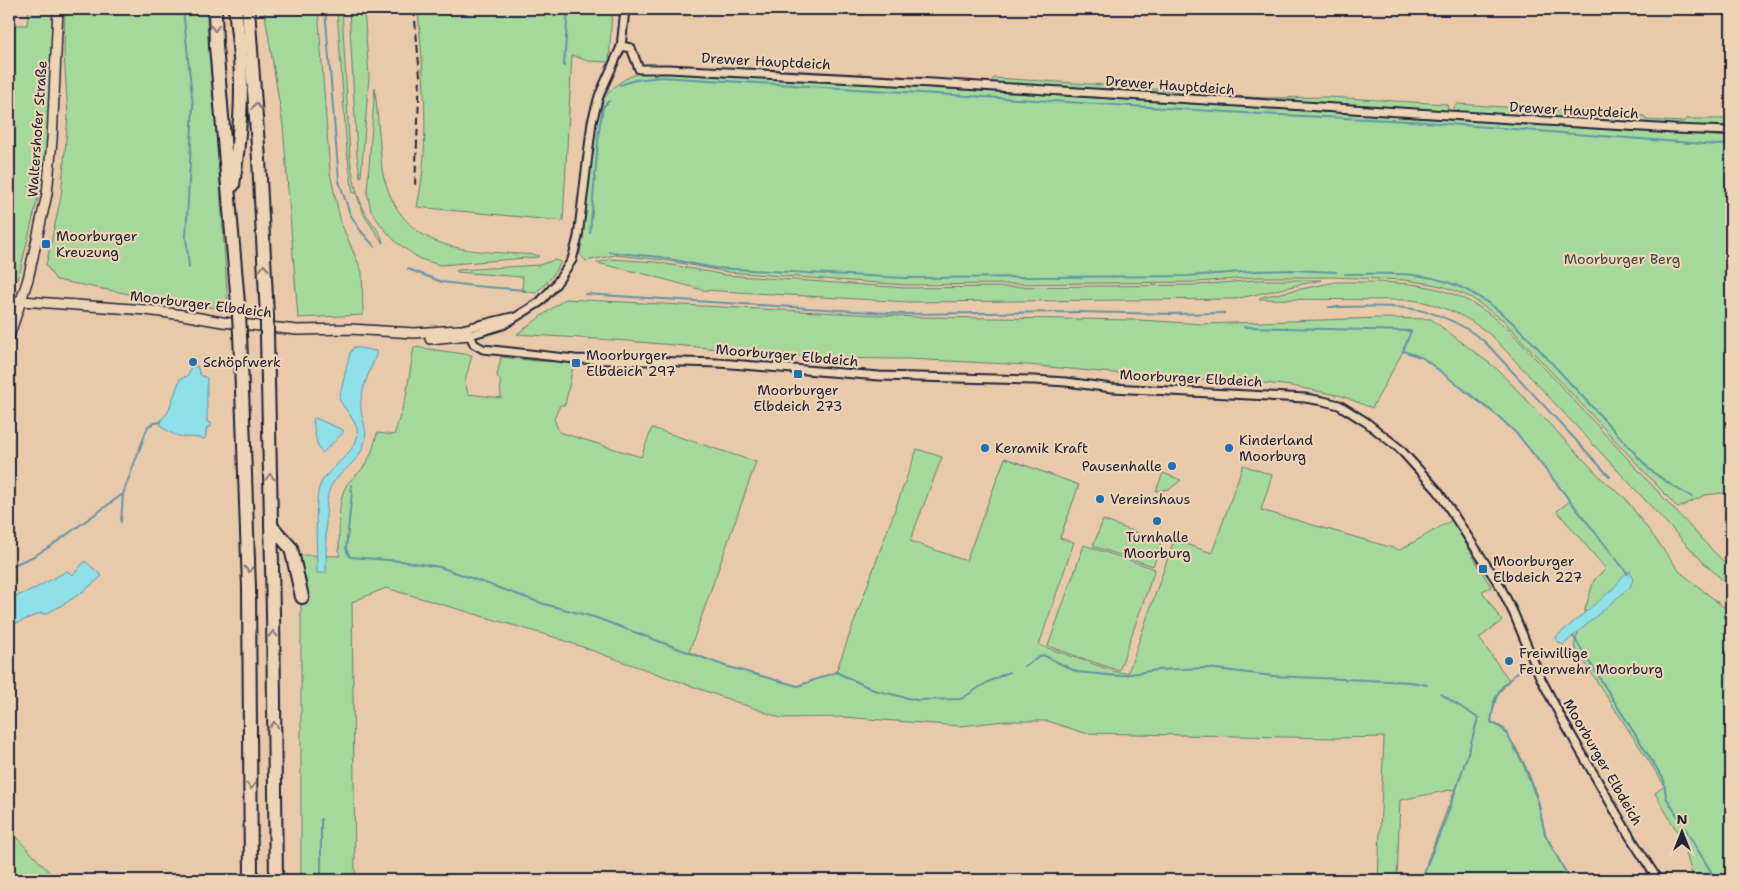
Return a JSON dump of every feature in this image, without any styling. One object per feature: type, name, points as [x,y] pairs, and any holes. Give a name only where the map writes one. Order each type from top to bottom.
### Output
[{"type":"highway","points":[[215,9],[216,46],[240,333],[249,588],[251,880]]},
{"type":"highway","points":[[230,210],[236,166],[240,91],[240,60],[235,9]]},
{"type":"highway","points":[[248,9],[259,160],[267,335],[276,880]]},
{"type":"highway","points":[[271,526],[291,548],[302,596]]},
{"type":"street","name":"Waltershofer Straße","points":[[9,337],[22,301],[47,194],[52,140],[58,9]]},
{"type":"street","points":[[470,335],[498,328],[546,297],[572,260],[578,237],[593,115],[621,46],[625,9]]},
{"type":"street","name":"Drewer Hauptdeich","points":[[621,46],[630,48],[639,69],[923,82],[1364,111],[1731,131]]},
{"type":"street","name":"Moorburger Elbdeich","points":[[9,300],[146,310],[222,322],[297,330],[350,329],[428,333],[459,330],[470,335],[474,344],[483,349],[575,359],[719,363],[879,376],[1066,382],[1112,388],[1304,398],[1339,405],[1366,422],[1400,449],[1438,491],[1500,586],[1514,614],[1540,677],[1562,719],[1628,835],[1658,880]]},
{"type":"street","points":[[459,330],[517,316]]},
{"type":"street","name":"Moorburger Elbdeich","points":[[390,332],[407,337],[427,339],[470,335]]},
{"type":"green space","points":[[29,9],[58,9],[47,194],[28,186],[39,193],[19,275],[16,280],[9,282],[9,25],[27,25]]},
{"type":"green space","points":[[65,9],[206,9],[228,306],[216,308],[56,280],[46,265],[61,197],[68,116],[64,53]]},
{"type":"green space","points":[[264,9],[318,9],[330,173],[341,223],[362,272],[363,315],[298,318],[283,125]]},
{"type":"green space","points":[[337,9],[342,9],[350,158],[354,179],[362,206],[383,243],[365,217],[356,193],[353,193],[347,153]]},
{"type":"green space","points":[[349,9],[364,9],[369,77],[361,177],[357,155]]},
{"type":"green space","points":[[418,9],[612,9],[609,62],[587,61],[572,55],[563,221],[417,207],[424,158],[425,133],[424,84]]},
{"type":"green space","name":"Moorburger Berg","points":[[646,71],[1731,137],[1731,492],[1705,495],[1678,508],[1503,320],[1470,297],[1445,287],[1427,283],[1404,280],[1332,277],[1259,277],[1198,282],[906,285],[727,272],[664,260],[615,255],[586,261],[580,254],[595,116],[604,99],[614,87],[628,77]]},
{"type":"green space","points":[[994,78],[1137,87],[1198,94],[1266,98],[1327,97],[1446,104],[1448,107],[1447,112],[989,84]]},
{"type":"green space","points":[[375,87],[382,170],[391,198],[405,219],[421,233],[440,243],[462,249],[537,255],[538,257],[440,265],[420,259],[396,242],[371,211],[367,192]]},
{"type":"green space","points":[[1457,104],[1644,116],[1646,120],[1683,122],[1687,119],[1731,119],[1731,129],[1454,112],[1454,107]]},
{"type":"green space","points":[[611,259],[656,262],[725,275],[906,288],[1197,285],[1257,280],[1321,280],[1235,299],[909,302],[703,290],[597,263]]},
{"type":"green space","points":[[554,260],[561,262],[551,278],[536,293],[522,291],[523,277],[457,272],[457,270],[539,265]]},
{"type":"green space","points":[[1336,282],[1386,282],[1430,287],[1470,302],[1490,315],[1511,332],[1731,569],[1731,588],[1702,561],[1493,337],[1474,323],[1455,312],[1411,300],[1259,299],[1261,297]]},
{"type":"green space","points":[[565,299],[917,317],[1139,320],[1204,324],[1379,318],[1431,319],[1497,369],[1602,479],[1625,498],[1680,572],[1731,613],[1731,880],[1697,880],[1693,878],[1683,842],[1655,793],[1665,786],[1574,646],[1594,580],[1606,569],[1557,511],[1570,501],[1519,436],[1499,417],[1423,358],[1403,351],[1372,408],[1342,396],[1292,386],[1236,380],[1162,380],[1124,377],[1124,374],[1028,365],[908,359],[821,358],[628,341],[517,334]]},
{"type":"green space","points":[[414,347],[472,355],[465,381],[468,394],[501,398],[500,380],[497,376],[501,357],[537,361],[574,362],[565,405],[560,405],[554,419],[559,432],[641,457],[652,428],[756,462],[689,652],[725,666],[797,686],[836,672],[917,449],[942,457],[910,541],[966,561],[1005,458],[1079,485],[1060,538],[1074,542],[1039,645],[1116,672],[1128,673],[1174,540],[1212,553],[1243,465],[1272,475],[1261,510],[1400,550],[1452,520],[1491,587],[1482,591],[1502,621],[1479,638],[1509,680],[1494,700],[1491,722],[1499,727],[1507,736],[1527,769],[1539,803],[1545,833],[1570,880],[1422,880],[1455,789],[1400,800],[1397,880],[1378,880],[1384,737],[1335,738],[1084,733],[1048,721],[1005,721],[960,726],[844,717],[781,718],[557,638],[386,588],[352,602],[355,872],[357,880],[301,880],[301,555],[340,556],[340,512],[344,490],[368,461],[377,433],[394,435],[406,397]]},
{"type":"green space","points":[[1163,473],[1181,480],[1170,489],[1156,491]]},
{"type":"green space","points":[[1103,520],[1162,542],[1153,566],[1093,546]]},
{"type":"green space","points":[[1084,545],[1155,569],[1119,671],[1048,646]]},
{"type":"green space","points":[[9,830],[57,880],[9,880]]},
{"type":"water","points":[[354,347],[376,351],[361,403],[365,439],[358,456],[331,486],[326,514],[326,573],[317,573],[316,514],[320,485],[350,451],[355,444],[357,436],[354,422],[339,399],[350,353]]},
{"type":"water","points":[[190,366],[197,366],[200,375],[207,378],[207,422],[211,423],[211,427],[207,427],[205,439],[178,436],[161,426],[161,420],[168,412],[180,379],[187,376],[190,372]]},
{"type":"water","points":[[315,418],[343,430],[343,433],[322,453],[316,437],[313,419]]},
{"type":"water","points":[[85,561],[102,576],[60,606],[45,614],[41,613],[15,624],[9,608],[9,599],[32,590],[67,571],[73,575]]},
{"type":"water","points":[[1630,571],[1633,580],[1630,587],[1563,645],[1556,640],[1557,636],[1613,589],[1623,576]]},
{"type":"waterway","points":[[183,9],[193,106],[186,237],[189,268]]},
{"type":"waterway","points":[[325,9],[339,181],[350,214],[360,230],[375,247]]},
{"type":"waterway","points":[[564,66],[568,9]]},
{"type":"waterway","points":[[620,85],[635,80],[661,77],[1261,114],[1411,121],[1717,145],[1731,144]]},
{"type":"waterway","points":[[590,233],[599,130],[603,107],[609,101]]},
{"type":"waterway","points":[[609,252],[660,257],[714,268],[906,278],[1188,276],[1292,270],[1336,272]]},
{"type":"waterway","points":[[408,269],[442,282],[525,290]]},
{"type":"waterway","points":[[1345,274],[1395,274],[1432,278],[1444,281],[1481,298],[1498,310],[1528,338],[1650,470],[1692,497]]},
{"type":"waterway","points":[[585,294],[903,314],[1224,313]]},
{"type":"waterway","points":[[1329,307],[1392,307],[1411,309],[1429,312],[1466,328],[1485,342],[1610,477]]},
{"type":"waterway","points":[[1244,327],[1411,331],[1403,351],[1423,358],[1499,417],[1519,436],[1628,574]]},
{"type":"waterway","points":[[9,567],[51,546],[123,494],[148,426],[161,422]]},
{"type":"waterway","points":[[351,485],[352,492],[346,549],[350,557],[401,561],[440,567],[544,604],[594,617],[725,666],[798,686],[836,672],[874,690],[916,700],[961,699],[988,682],[1009,672]]},
{"type":"waterway","points":[[121,522],[123,495]]},
{"type":"waterway","points":[[1573,636],[1664,780],[1666,797],[1716,880]]},
{"type":"waterway","points":[[1024,666],[1043,655],[1077,672],[1118,676],[1156,670],[1207,668],[1273,676],[1411,682],[1427,685]]},
{"type":"waterway","points":[[1520,670],[1499,692],[1494,704],[1491,722],[1504,729],[1523,763],[1538,802],[1545,834],[1570,880]]},
{"type":"waterway","points":[[1422,880],[1455,793],[1478,718],[1441,694]]},
{"type":"waterway","points":[[321,819],[321,880]]},
{"type":"railway","points":[[414,9],[420,76],[415,186]]},
{"type":"place","name":"Moorburger Kreuzung","points":[[46,244]]},
{"type":"place","name":"Schöpfwerk","points":[[193,362]]},
{"type":"place","name":"Moorburger Elbdeich 297","points":[[576,363]]},
{"type":"place","name":"Moorburger Elbdeich 273","points":[[798,374]]},
{"type":"place","name":"Keramik Kraft","points":[[985,448]]},
{"type":"place","name":"Kinderland Moorburg","points":[[1229,448]]},
{"type":"place","name":"Pausenhalle","points":[[1172,466]]},
{"type":"place","name":"Vereinshaus","points":[[1100,499]]},
{"type":"place","name":"Turnhalle Moorburg","points":[[1157,521]]},
{"type":"place","name":"Moorburger Elbdeich 227","points":[[1483,569]]},
{"type":"place","name":"Freiwillige Feuerwehr Moorburg","points":[[1509,661]]}]
